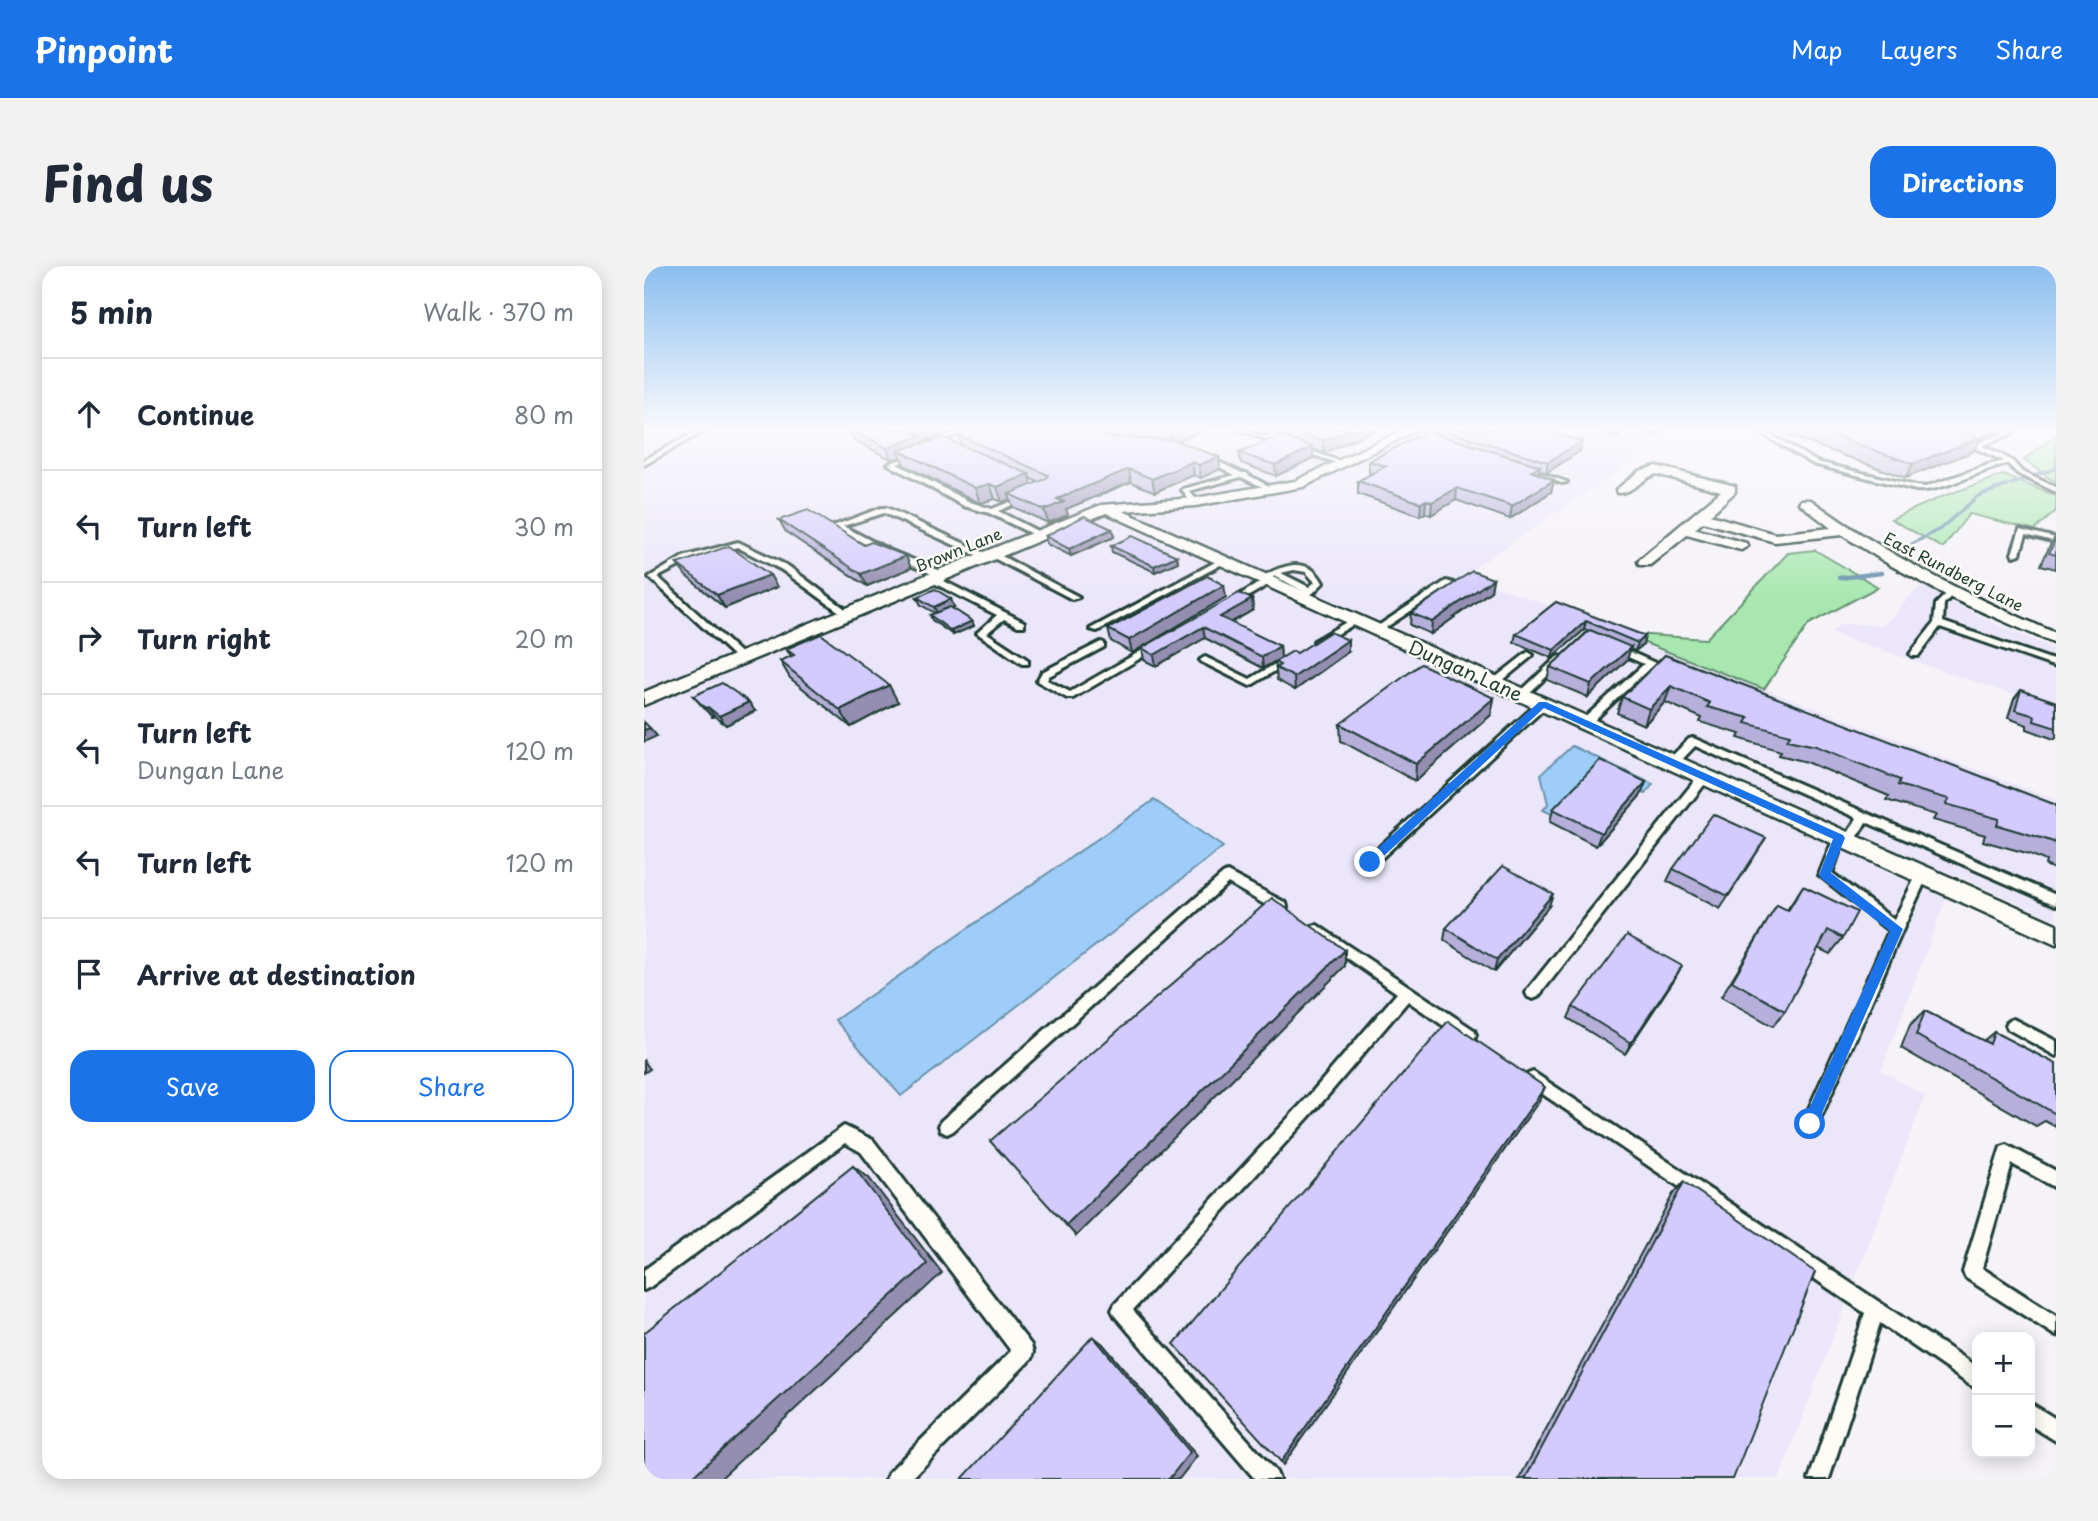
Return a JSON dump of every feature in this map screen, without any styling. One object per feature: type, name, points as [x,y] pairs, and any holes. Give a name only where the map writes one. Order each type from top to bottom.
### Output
[{"type":"street","name":"Brown Lane","points":[[644,699],[936,576],[1106,508],[1195,502],[1291,486]]},
{"type":"street","points":[[1622,490],[1628,486]]},
{"type":"street","points":[[1645,562],[1701,517],[1730,489],[1717,486]]},
{"type":"street","name":"East Rundberg Lane","points":[[1806,503],[1842,531],[1906,569],[2056,639]]},
{"type":"street","name":"Dungan Lane","points":[[1106,508],[1306,594],[1355,620],[2056,935]]},
{"type":"street","points":[[1701,517],[1775,538],[1842,531]]},
{"type":"street","points":[[1685,530],[1741,546]]},
{"type":"lane","points":[[932,486],[967,504],[992,511],[1039,534]]},
{"type":"lane","points":[[1195,502],[1185,490],[1201,486]]},
{"type":"lane","points":[[1265,486],[1273,490]]},
{"type":"lane","points":[[1906,486],[1926,489],[1935,486]]},
{"type":"lane","points":[[992,511],[1035,493]]},
{"type":"lane","points":[[1021,624],[936,576],[837,526],[884,510],[988,555],[1075,597]]},
{"type":"lane","points":[[2016,554],[2023,531],[2056,540]]},
{"type":"lane","points":[[741,658],[653,577],[686,559],[738,544],[785,568],[848,614]]},
{"type":"lane","points":[[1094,629],[1224,561]]},
{"type":"lane","points":[[1222,608],[1268,578]]},
{"type":"lane","points":[[1376,629],[1448,583]]},
{"type":"lane","points":[[1915,654],[1938,623],[1940,604],[1951,592]]},
{"type":"lane","points":[[1003,615],[981,633],[1025,662]]},
{"type":"lane","points":[[1313,645],[1355,620]]},
{"type":"lane","points":[[1938,623],[2056,664]]},
{"type":"lane","points":[[1101,645],[1045,674],[1042,681],[1070,696],[1163,642]]},
{"type":"lane","points":[[1585,723],[1650,663],[1606,644]]},
{"type":"lane","points":[[1205,660],[1250,683],[1302,651]]},
{"type":"lane","points":[[1522,695],[1567,652]]},
{"type":"lane","points":[[1494,683],[1528,654]]},
{"type":"lane","points":[[1370,862],[1543,704]]},
{"type":"lane","points":[[1672,763],[1693,741],[2056,900]]},
{"type":"lane","points":[[1533,993],[1704,777]]},
{"type":"lane","points":[[1864,816],[1844,840],[1825,875],[1896,929]]},
{"type":"lane","points":[[1810,1124],[1922,875]]},
{"type":"lane","points":[[947,1126],[1227,877],[1303,920],[1484,1045]]},
{"type":"lane","points":[[1269,1479],[1121,1310],[1312,1103],[1407,992]]},
{"type":"lane","points":[[2013,1025],[2056,1049]]},
{"type":"lane","points":[[1517,1068],[1972,1375]]},
{"type":"lane","points":[[644,1282],[844,1135],[867,1146],[1024,1352],[896,1479]]},
{"type":"lane","points":[[2056,1180],[2007,1153],[1972,1272],[2056,1327]]},
{"type":"lane","points":[[1819,1479],[1875,1310]]},
{"type":"lane","points":[[2035,1416],[2056,1431]]},
{"type":"shaded area","points":[[644,486],[1597,486],[1465,574],[2056,800],[2056,920],[1955,875],[1881,1070],[1925,1096],[1779,1479],[644,1479]]},
{"type":"shaded area","points":[[1921,585],[2000,626],[2056,649],[2056,709],[1831,633],[1841,624],[1884,625]]},
{"type":"green space","points":[[1973,486],[2030,486],[2056,496],[2056,511],[2035,530],[1969,514],[1943,548],[1891,519]]},
{"type":"green space","points":[[1815,550],[1878,587],[1809,624],[1764,689],[1619,633],[1706,639],[1788,553]]},
{"type":"water","points":[[1572,746],[1653,784],[1645,794],[1594,770],[1552,814],[1543,810],[1548,804],[1541,774]]},
{"type":"water","points":[[1154,800],[1223,847],[901,1096],[835,1020]]},
{"type":"building","points":[[1030,486],[1089,486],[1057,499],[1064,502],[1044,510],[1009,494]]},
{"type":"building","points":[[1371,486],[1545,486],[1512,506],[1457,488],[1432,502],[1426,500],[1421,503]]},
{"type":"building","points":[[808,510],[864,545],[871,542],[906,556],[861,574],[779,520]]},
{"type":"building","points":[[1084,516],[1112,529],[1069,549],[1045,536]]},
{"type":"building","points":[[1132,536],[1177,556],[1154,566],[1111,546]]},
{"type":"building","points":[[2056,538],[2056,555],[2049,553]]},
{"type":"building","points":[[729,546],[770,575],[717,595],[677,564]]},
{"type":"building","points":[[1472,571],[1493,579],[1432,622],[1411,613]]},
{"type":"building","points":[[1207,576],[1224,585],[1129,640],[1108,629]]},
{"type":"building","points":[[935,589],[951,599],[934,607],[917,597]]},
{"type":"building","points":[[1239,593],[1252,599],[1220,617],[1280,646],[1262,657],[1203,627],[1154,655],[1142,648]]},
{"type":"building","points":[[1556,602],[1645,636],[1638,643],[1586,621],[1554,650],[1516,634]]},
{"type":"building","points":[[950,607],[972,621],[951,631],[930,615]]},
{"type":"building","points":[[1590,630],[1631,647],[1591,684],[1550,667]]},
{"type":"building","points":[[1330,632],[1348,640],[1294,677],[1276,668],[1280,665],[1275,662],[1293,651],[1297,653]]},
{"type":"building","points":[[821,634],[889,685],[840,710],[780,661],[794,655],[786,649]]},
{"type":"building","points":[[1665,655],[2056,805],[2056,843],[1997,825],[1999,819],[1946,804],[1949,799],[1898,785],[1900,780],[1816,746],[1787,740],[1790,735],[1746,723],[1749,718],[1707,707],[1710,703],[1671,686],[1649,709],[1622,697]]},
{"type":"building","points":[[1421,664],[1494,698],[1416,764],[1340,724]]},
{"type":"building","points":[[722,683],[749,702],[719,716],[708,707],[705,708],[693,696]]},
{"type":"building","points":[[2021,690],[2056,702],[2056,728],[2034,721],[2035,716],[2015,710]]},
{"type":"building","points":[[1600,760],[1646,782],[1601,833],[1553,809]]},
{"type":"building","points":[[1713,814],[1766,838],[1728,896],[1673,869]]},
{"type":"building","points":[[1503,866],[1553,894],[1497,960],[1446,928]]},
{"type":"building","points":[[1803,886],[1857,912],[1843,938],[1828,930],[1785,1011],[1732,981],[1777,905],[1788,911]]},
{"type":"building","points":[[1272,898],[1345,950],[1066,1225],[990,1141]]},
{"type":"building","points":[[1627,935],[1682,966],[1631,1043],[1573,1007]]},
{"type":"building","points":[[1925,1011],[1990,1044],[1994,1032],[2056,1064],[2056,1114],[1916,1035]]},
{"type":"building","points":[[1448,1021],[1545,1087],[1281,1462],[1174,1344]]},
{"type":"building","points":[[853,1166],[927,1264],[690,1479],[644,1479],[644,1333]]},
{"type":"building","points":[[1684,1182],[1815,1272],[1733,1479],[1525,1479]]},
{"type":"building","points":[[1093,1336],[1190,1452],[1169,1479],[962,1479]]},
{"type":"waterway","points":[[1912,544],[1940,529],[1978,496],[2007,486]]},
{"type":"waterway","points":[[1839,578],[1881,573]]},
{"type":"route","points":[[1370,862],[1543,704],[1839,838],[1825,875],[1896,929],[1810,1124]]}]
